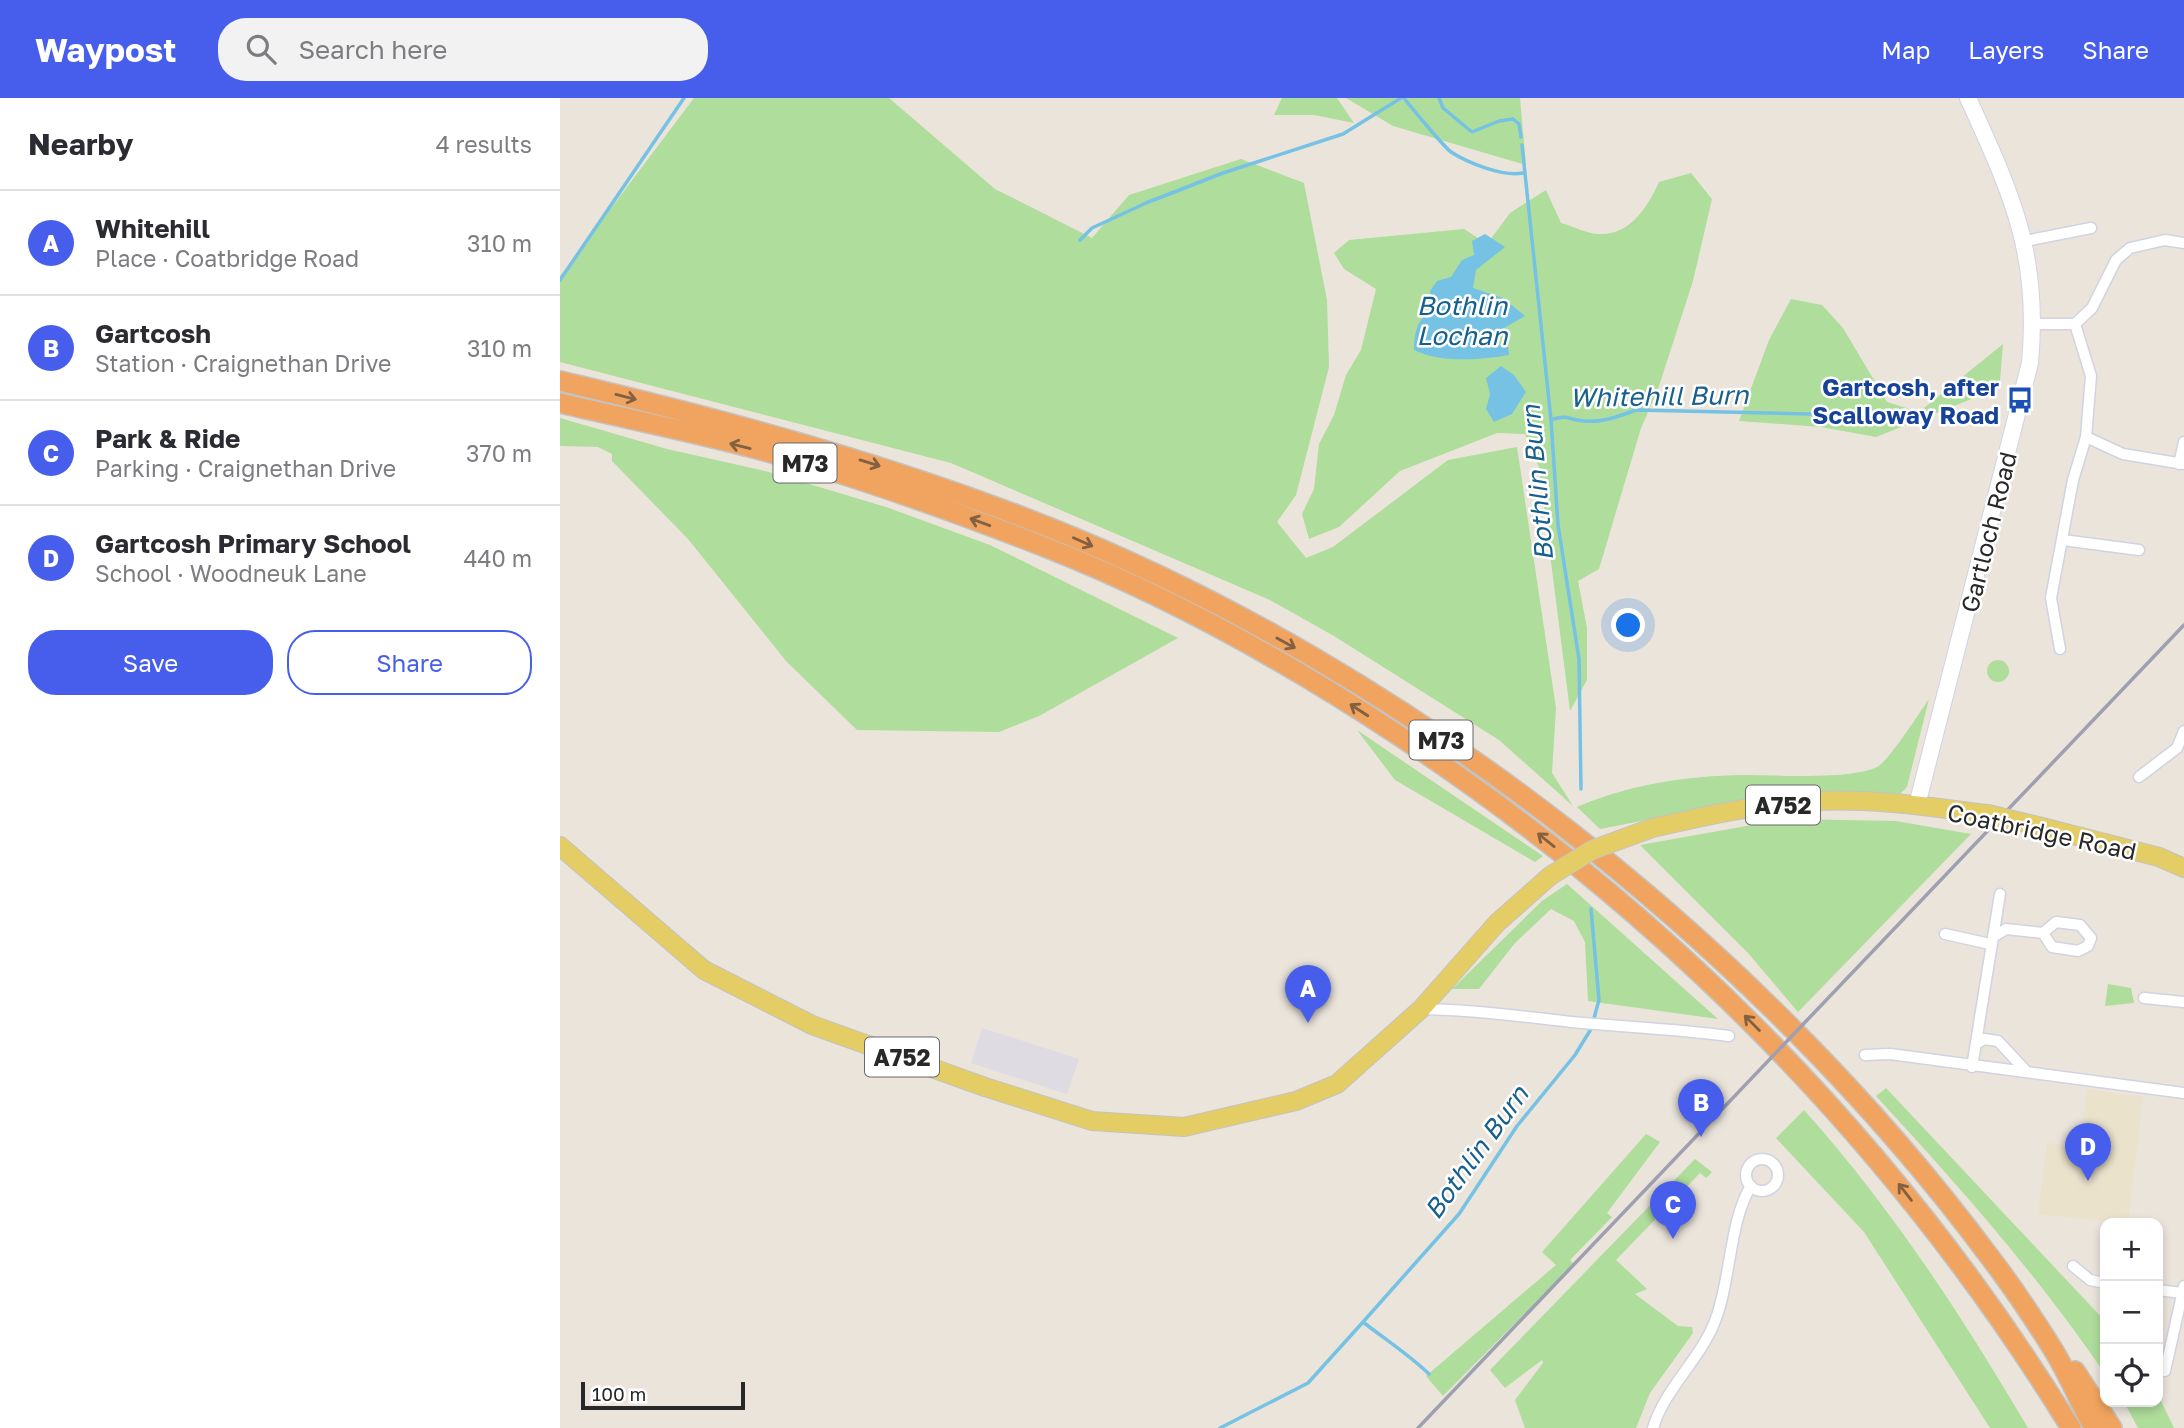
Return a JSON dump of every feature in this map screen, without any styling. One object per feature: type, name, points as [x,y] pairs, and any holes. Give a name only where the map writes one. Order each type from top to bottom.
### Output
[{"type":"highway","name":"M73","points":[[560,381],[792,438],[925,480],[1015,514],[1200,598],[1363,688],[1550,818],[1712,954],[1815,1049],[1909,1154],[1992,1258],[2055,1354],[2094,1428]]},
{"type":"highway","name":"M73","points":[[560,403],[786,457],[917,499],[1044,546],[1202,619],[1352,705],[1468,781],[1537,833],[1700,970],[1805,1077],[1885,1167],[1934,1229],[2011,1334],[2071,1428]]},
{"type":"highway","points":[[1934,1229],[2057,1428]]},
{"type":"highway","points":[[1992,1258],[2022,1293],[2112,1428]]},
{"type":"main road","name":"Gartloch Road","points":[[1917,805],[2030,363],[2034,324],[2032,286],[2025,241],[2009,187],[1968,98]]},
{"type":"main road","name":"Coatbridge Road","points":[[560,846],[704,970],[812,1025],[985,1087],[1092,1121],[1184,1127],[1296,1101],[1337,1084],[1421,1009],[1497,923],[1550,876],[1592,850],[1652,828],[1704,816],[1816,801],[1917,805],[1988,814],[2159,857],[2184,868]]},
{"type":"street","points":[[2025,241],[2091,228]]},
{"type":"street","points":[[2034,324],[2075,324],[2092,308],[2116,260],[2130,248],[2165,240],[2184,243]]},
{"type":"street","points":[[2060,649],[2051,598],[2073,480],[2085,438],[2091,376],[2075,324]]},
{"type":"street","points":[[2085,438],[2123,454],[2182,464],[2184,442]]},
{"type":"street","points":[[2063,540],[2139,550]]},
{"type":"street","points":[[2139,777],[2159,767],[2176,748],[2184,731]]},
{"type":"street","points":[[1972,1067],[2000,894]]},
{"type":"street","points":[[1944,934],[1992,940],[2006,929],[2043,933]]},
{"type":"street","points":[[2144,998],[2184,1002]]},
{"type":"street","points":[[1421,1009],[1488,1010],[1729,1036]]},
{"type":"street","points":[[1976,1044],[1984,1038],[1998,1041],[2030,1074]]},
{"type":"street","points":[[1865,1055],[1890,1054],[1972,1067],[2184,1093]]},
{"type":"street","points":[[1653,1428],[1659,1409],[1714,1325],[1723,1300],[1741,1211],[1751,1186]]},
{"type":"street","points":[[2073,1266],[2090,1280],[2100,1282]]},
{"type":"street","points":[[2163,1290],[2183,1289],[2165,1371]]},
{"type":"shaded area","points":[[982,1028],[1079,1059],[1067,1094],[971,1063]]},
{"type":"shaded area","points":[[2087,1089],[2143,1097],[2129,1218],[2100,1218],[2100,1220],[2038,1214],[2047,1143],[2080,1147]]},
{"type":"green space","points":[[694,98],[889,98],[995,189],[1092,238],[1129,195],[1241,159],[1304,183],[1327,300],[1329,367],[1296,495],[1277,522],[1306,558],[1333,547],[1448,460],[1517,447],[1556,708],[1552,773],[1573,806],[1499,740],[1334,636],[1270,600],[951,463],[560,362],[560,276]]},
{"type":"green space","points":[[1282,98],[1337,98],[1354,123],[1314,115],[1274,115]]},
{"type":"green space","points":[[1346,98],[1520,98],[1526,165],[1393,126]]},
{"type":"green space","points":[[1691,173],[1712,199],[1693,281],[1657,392],[1641,428],[1599,569],[1578,581],[1587,628],[1587,680],[1570,711],[1539,467],[1525,434],[1497,433],[1400,471],[1339,527],[1309,539],[1302,514],[1314,489],[1319,444],[1334,415],[1346,375],[1361,350],[1376,289],[1344,269],[1334,253],[1349,240],[1464,229],[1487,244],[1510,213],[1546,190],[1561,223],[1590,233],[1610,233],[1629,225],[1636,218],[1659,182]]},
{"type":"green space","points":[[1791,299],[1822,305],[1843,328],[1887,402],[1919,412],[2003,344],[2000,381],[1974,398],[1876,437],[1821,427],[1739,421],[1769,340]]},
{"type":"green space","points":[[560,418],[667,449],[769,472],[886,507],[990,545],[1178,638],[1039,716],[999,732],[857,730],[786,661],[688,539],[612,461],[612,454],[598,447],[560,446]]},
{"type":"green space","points":[[1998,660],[2008,667],[2009,671],[2002,681],[1998,682],[1988,675],[1987,671],[1994,661]]},
{"type":"green space","points":[[1929,699],[1907,787],[1900,794],[1800,790],[1600,829],[1577,807],[1638,787],[1701,777],[1832,775],[1865,771],[1877,767],[1889,756]]},
{"type":"green space","points":[[1357,730],[1543,856],[1535,862],[1395,780]]},
{"type":"green space","points":[[1786,819],[1896,821],[1971,834],[1798,1012],[1748,953],[1640,845]]},
{"type":"green space","points":[[1567,884],[1718,1019],[1588,1001],[1585,942],[1574,921],[1551,909],[1515,943],[1479,989],[1452,989],[1542,901]]},
{"type":"green space","points":[[2108,984],[2131,988],[2134,1003],[2105,1006]]},
{"type":"green space","points":[[1886,1088],[2100,1316],[2100,1367],[1996,1231],[1876,1096]]},
{"type":"green space","points":[[1804,1110],[1866,1185],[1924,1263],[2028,1428],[1990,1428],[1864,1232],[1776,1138]]},
{"type":"green space","points":[[1646,1134],[1660,1142],[1607,1213],[1612,1217],[1570,1260],[1574,1264],[1443,1396],[1426,1376],[1556,1265],[1542,1252]]},
{"type":"green space","points":[[1695,1159],[1712,1172],[1706,1178],[1700,1173],[1616,1260],[1647,1289],[1635,1294],[1678,1326],[1692,1327],[1693,1333],[1650,1393],[1636,1428],[1525,1428],[1515,1400],[1543,1363],[1542,1360],[1505,1388],[1490,1370]]},
{"type":"green space","points":[[2163,1405],[2174,1428],[2138,1428],[2127,1407]]},
{"type":"water","name":"Bothlin Lochan","points":[[1485,234],[1505,247],[1476,270],[1473,288],[1503,298],[1525,316],[1492,335],[1492,344],[1508,347],[1509,355],[1448,359],[1414,350],[1418,327],[1431,308],[1430,291],[1437,281],[1451,277],[1462,260],[1474,255],[1472,241]]},
{"type":"water","points":[[1501,366],[1514,375],[1526,392],[1512,414],[1494,422],[1486,409],[1490,394],[1486,378]]},
{"type":"waterway","points":[[560,280],[684,98]]},
{"type":"waterway","points":[[1080,240],[1092,228],[1146,203],[1223,173],[1343,134],[1401,98]]},
{"type":"waterway","name":"Bothlin Burn","points":[[1404,98],[1451,152],[1486,168],[1506,173],[1523,173]]},
{"type":"waterway","name":"Bothlin Burn","points":[[1439,98],[1443,108],[1472,132],[1499,121],[1513,119],[1519,124],[1521,137]]},
{"type":"waterway","name":"Bothlin Burn","points":[[1522,145],[1551,420],[1558,525],[1579,659],[1581,789]]},
{"type":"waterway","name":"Whitehill Burn","points":[[1551,420],[1565,417],[1597,421],[1636,410],[1894,416]]},
{"type":"waterway","name":"Bothlin Burn","points":[[1429,1374],[1363,1322],[1459,1214],[1517,1126],[1575,1055],[1591,1029],[1599,1000],[1591,909]]},
{"type":"waterway","points":[[1220,1428],[1308,1383],[1363,1322]]},
{"type":"railway","points":[[1418,1428],[2184,625]]},
{"type":"place","name":"Gartcosh, after Scalloway Road","points":[[2020,400]]},
{"type":"place","name":"Whitehill","points":[[1308,1023]]},
{"type":"place","name":"Gartcosh","points":[[1701,1137]]},
{"type":"place","name":"Gartcosh Primary School","points":[[2088,1181]]},
{"type":"place","name":"Park & Ride","points":[[1673,1239]]}]
